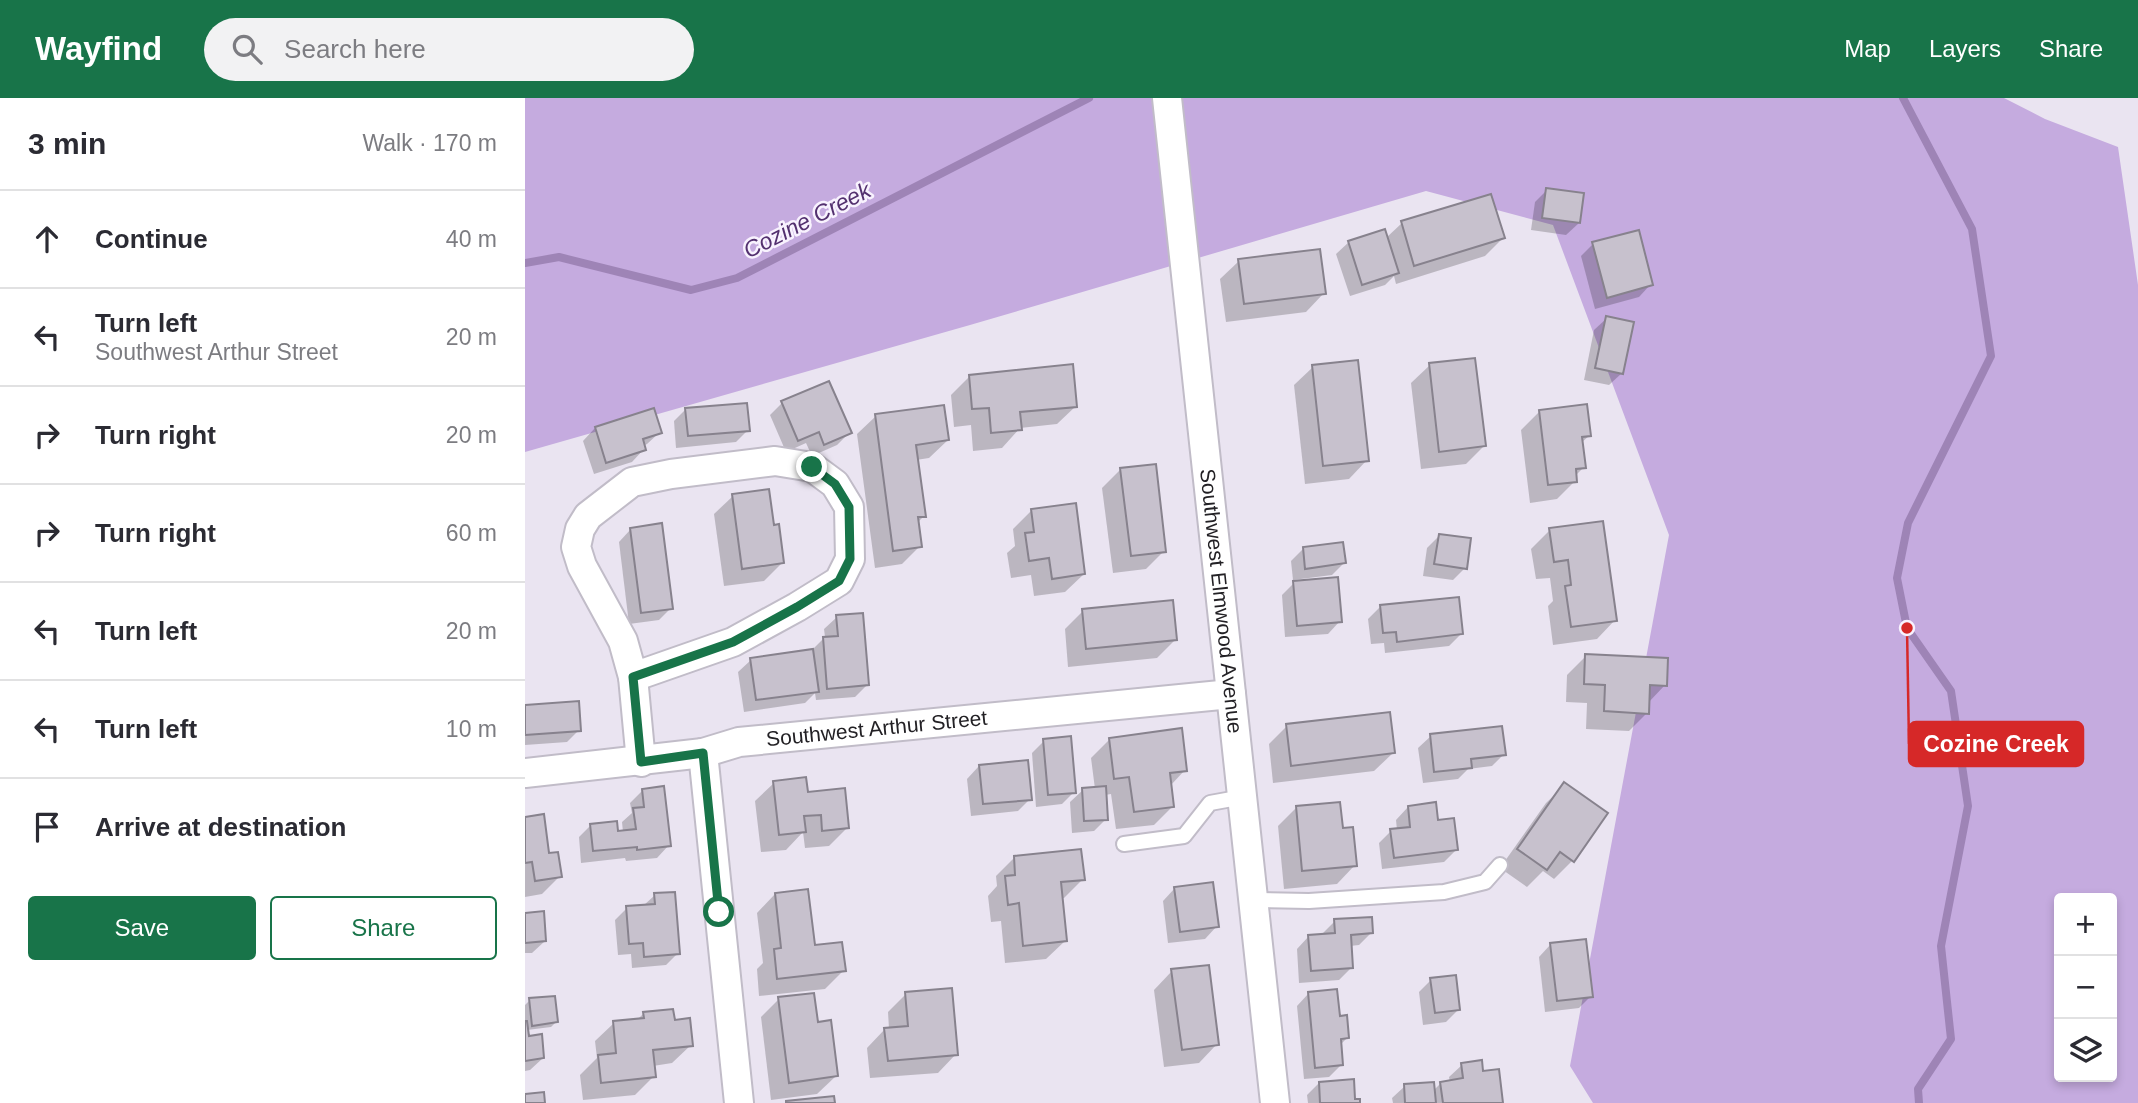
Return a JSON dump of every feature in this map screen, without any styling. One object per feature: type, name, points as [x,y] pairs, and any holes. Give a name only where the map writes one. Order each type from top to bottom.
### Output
[{"type":"street","name":"Southwest Elmwood Avenue","points":[[1167,98],[1275,1103]]},
{"type":"street","points":[[633,677],[733,642],[839,581],[850,559],[849,507],[835,484],[812,467],[775,461],[671,474],[632,482],[588,516],[580,529],[576,547],[582,566],[623,642],[633,677],[641,762]]},
{"type":"street","name":"Southwest Arthur Street","points":[[525,773],[641,762],[703,753],[739,742],[1231,694]]},
{"type":"street","points":[[703,753],[739,1103]]},
{"type":"lane","points":[[1124,844],[1184,836],[1210,803],[1243,797]]},
{"type":"lane","points":[[1253,900],[1309,901],[1444,892],[1485,882],[1500,865]]},
{"type":"shaded area","points":[[525,98],[2004,98],[2045,119],[2118,147],[2138,285],[2138,1103],[1593,1103],[1570,1066],[1669,535],[1553,225],[1426,191],[525,452]]},
{"type":"building","points":[[1546,188],[1584,193],[1580,223],[1542,218]]},
{"type":"building","points":[[1491,194],[1505,238],[1414,266],[1401,221]]},
{"type":"building","points":[[1385,229],[1399,273],[1362,285],[1348,241]]},
{"type":"building","points":[[1639,230],[1653,285],[1607,298],[1592,242]]},
{"type":"building","points":[[1320,249],[1326,294],[1244,304],[1238,259]]},
{"type":"building","points":[[1606,316],[1634,322],[1623,374],[1595,368]]},
{"type":"building","points":[[1475,358],[1486,446],[1439,452],[1429,363]]},
{"type":"building","points":[[1358,360],[1369,461],[1323,466],[1312,365]]},
{"type":"building","points":[[1073,364],[1077,407],[1020,412],[1022,430],[991,433],[989,408],[972,409],[969,375]]},
{"type":"building","points":[[829,381],[852,433],[824,445],[819,432],[798,441],[781,401]]},
{"type":"building","points":[[747,403],[750,431],[688,436],[685,408]]},
{"type":"building","points":[[1587,404],[1591,436],[1582,437],[1586,468],[1576,469],[1577,482],[1548,485],[1539,410]]},
{"type":"building","points":[[944,405],[949,440],[916,445],[926,517],[918,517],[922,547],[893,551],[875,414]]},
{"type":"building","points":[[654,408],[662,433],[643,439],[646,450],[606,463],[595,427]]},
{"type":"building","points":[[1156,464],[1166,552],[1131,556],[1120,468]]},
{"type":"building","points":[[769,489],[774,525],[779,524],[784,563],[742,569],[732,494]]},
{"type":"building","points":[[1076,503],[1085,574],[1052,579],[1049,558],[1029,561],[1025,533],[1034,532],[1031,509]]},
{"type":"building","points":[[1603,521],[1617,621],[1571,627],[1565,586],[1571,585],[1568,560],[1554,562],[1549,528]]},
{"type":"building","points":[[662,523],[673,609],[641,613],[630,528]]},
{"type":"building","points":[[1439,534],[1471,538],[1467,569],[1434,564]]},
{"type":"building","points":[[1343,542],[1346,563],[1305,569],[1303,547]]},
{"type":"building","points":[[1338,577],[1342,622],[1297,626],[1293,581]]},
{"type":"building","points":[[1459,597],[1463,634],[1397,642],[1396,632],[1383,633],[1380,605]]},
{"type":"building","points":[[1173,600],[1177,640],[1086,649],[1082,609]]},
{"type":"building","points":[[863,613],[869,685],[827,689],[823,637],[838,636],[836,615]]},
{"type":"building","points":[[813,649],[819,692],[756,700],[750,658]]},
{"type":"building","points":[[1585,654],[1668,658],[1667,686],[1650,685],[1649,714],[1604,711],[1605,685],[1584,684]]},
{"type":"building","points":[[579,701],[581,731],[525,735],[525,705]]},
{"type":"building","points":[[1390,712],[1395,753],[1291,766],[1286,724]]},
{"type":"building","points":[[1502,726],[1506,755],[1471,759],[1472,768],[1434,772],[1430,734]]},
{"type":"building","points":[[1182,728],[1187,771],[1170,773],[1174,807],[1134,812],[1129,777],[1114,779],[1109,738]]},
{"type":"building","points":[[1071,736],[1076,793],[1048,795],[1043,739]]},
{"type":"building","points":[[1028,760],[1032,800],[983,804],[979,765]]},
{"type":"building","points":[[806,777],[808,792],[845,788],[849,828],[822,831],[821,815],[804,816],[806,832],[779,835],[773,781]]},
{"type":"building","points":[[1564,782],[1608,813],[1574,862],[1560,852],[1547,870],[1517,849]]},
{"type":"building","points":[[664,786],[671,846],[593,851],[590,824],[617,821],[618,831],[636,829],[633,808],[644,807],[642,789]]},
{"type":"building","points":[[1106,786],[1108,820],[1084,821],[1082,788]]},
{"type":"building","points":[[1340,802],[1343,828],[1353,827],[1357,866],[1302,871],[1296,806]]},
{"type":"building","points":[[1436,802],[1438,820],[1454,818],[1458,850],[1394,858],[1390,829],[1410,827],[1408,806]]},
{"type":"building","points":[[544,814],[549,853],[558,852],[562,877],[535,881],[532,862],[525,863],[525,817]]},
{"type":"building","points":[[1081,849],[1085,880],[1061,882],[1067,941],[1023,946],[1019,903],[1008,905],[1005,876],[1015,875],[1014,856]]},
{"type":"building","points":[[1213,882],[1219,927],[1180,932],[1174,887]]},
{"type":"building","points":[[808,889],[815,945],[842,942],[846,971],[777,979],[774,949],[781,948],[775,893]]},
{"type":"building","points":[[675,892],[680,954],[644,957],[643,943],[629,944],[626,906],[655,904],[654,893]]},
{"type":"building","points":[[544,911],[546,941],[525,943],[525,913]]},
{"type":"building","points":[[1372,917],[1373,933],[1351,935],[1353,968],[1311,971],[1308,935],[1335,933],[1334,919]]},
{"type":"building","points":[[1586,939],[1593,997],[1557,1001],[1550,943]]},
{"type":"building","points":[[1209,965],[1219,1045],[1182,1050],[1171,969]]},
{"type":"building","points":[[1456,975],[1460,1010],[1435,1013],[1430,978]]},
{"type":"building","points":[[952,988],[958,1055],[888,1061],[884,1028],[908,1026],[905,992]]},
{"type":"building","points":[[1337,989],[1340,1016],[1347,1015],[1349,1038],[1341,1039],[1343,1065],[1315,1068],[1308,992]]},
{"type":"building","points":[[814,993],[818,1022],[831,1020],[838,1076],[789,1083],[778,997]]},
{"type":"building","points":[[555,996],[558,1022],[532,1026],[529,998]]},
{"type":"building","points":[[673,1009],[675,1020],[690,1018],[693,1046],[653,1050],[656,1077],[601,1083],[598,1055],[616,1053],[613,1021],[644,1018],[643,1012]]},
{"type":"building","points":[[525,1021],[529,1036],[542,1034],[544,1058],[525,1061]]},
{"type":"building","points":[[1482,1060],[1483,1071],[1499,1069],[1503,1103],[1443,1103],[1440,1082],[1463,1078],[1461,1063]]},
{"type":"building","points":[[1354,1079],[1355,1099],[1360,1099],[1360,1103],[1320,1103],[1319,1082]]},
{"type":"building","points":[[1434,1082],[1436,1103],[1405,1103],[1404,1084]]},
{"type":"building","points":[[544,1092],[545,1103],[525,1103],[525,1094]]},
{"type":"building","points":[[834,1096],[835,1103],[786,1103],[786,1101]]},
{"type":"waterway","name":"Cozine Creek","points":[[525,263],[559,257],[691,290],[737,278],[1089,98]]},
{"type":"waterway","name":"Cozine Creek","points":[[1903,98],[1972,229],[1991,356],[1908,523],[1897,578],[1907,628],[1951,691],[1968,806],[1941,946],[1951,1039],[1918,1089],[1919,1103]]},
{"type":"place","name":"Cozine Creek","points":[[1907,628]]},
{"type":"route","points":[[719,912],[703,753],[641,762],[633,677],[733,642],[839,581],[850,559],[849,507],[835,484],[812,467]]}]
